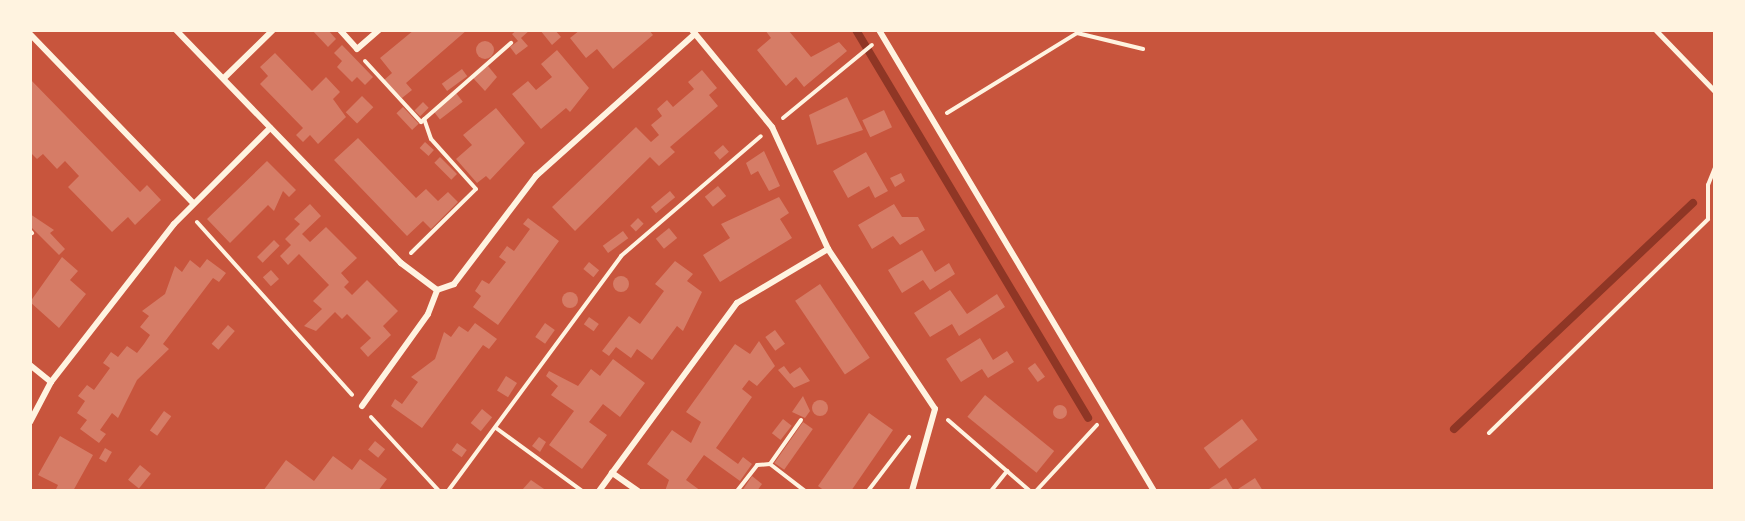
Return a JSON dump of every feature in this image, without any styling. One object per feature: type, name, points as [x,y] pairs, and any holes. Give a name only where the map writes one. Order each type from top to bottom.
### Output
[{"type":"street","points":[[176,30],[401,263],[437,290]]},
{"type":"street","points":[[224,78],[273,30]]},
{"type":"street","points":[[340,30],[357,49],[379,30]]},
{"type":"street","points":[[879,30],[1154,491]]},
{"type":"street","points":[[437,290],[454,284],[536,176],[693,32],[772,127],[828,249],[935,409],[912,491]]},
{"type":"street","points":[[30,34],[193,202]]},
{"type":"street","points":[[30,422],[51,382],[193,202],[270,129]]},
{"type":"street","points":[[599,491],[736,303],[828,249]]},
{"type":"street","points":[[362,406],[428,314],[437,290]]},
{"type":"street","points":[[30,365],[51,382]]},
{"type":"street","points":[[612,473],[638,491]]},
{"type":"lane","points":[[1656,30],[1715,91]]},
{"type":"path","points":[[933,121],[1077,33],[1143,49]]},
{"type":"path","points":[[424,119],[511,43]]},
{"type":"path","points":[[448,491],[621,256],[856,55],[875,44]]},
{"type":"path","points":[[359,55],[424,119],[431,139],[476,189],[401,263]]},
{"type":"path","points":[[1489,433],[1708,219],[1708,185],[1715,168]]},
{"type":"path","points":[[186,211],[439,491]]},
{"type":"path","points":[[868,491],[935,409],[1030,491]]},
{"type":"path","points":[[1036,491],[1107,414]]},
{"type":"path","points":[[770,464],[801,420]]},
{"type":"path","points":[[496,428],[582,491]]},
{"type":"path","points":[[736,490],[757,465],[770,464],[805,491]]},
{"type":"path","points":[[991,491],[1007,471]]},
{"type":"building","points":[[312,30],[328,30],[336,39],[328,47]]},
{"type":"building","points":[[414,30],[467,30],[406,83],[412,90],[402,98],[384,80],[392,73],[380,58]]},
{"type":"building","points":[[517,30],[530,30],[521,38],[528,46],[516,55],[510,47],[518,41],[512,34]]},
{"type":"building","points":[[540,30],[555,30],[561,37],[552,45]]},
{"type":"building","points":[[580,30],[649,30],[653,35],[613,69],[597,49],[586,58],[570,38]]},
{"type":"building","points":[[765,30],[788,30],[811,57],[839,42],[847,51],[804,87],[796,77],[786,86],[757,50],[771,38]]},
{"type":"building","points":[[481,41],[489,41],[494,46],[492,57],[481,59],[476,54],[476,46]]},
{"type":"building","points":[[342,45],[373,77],[365,85],[357,77],[352,82],[337,67],[342,61],[334,53]]},
{"type":"building","points":[[557,50],[589,88],[570,112],[566,108],[541,129],[512,94],[528,81],[536,90],[552,77],[541,64]]},
{"type":"building","points":[[275,53],[312,91],[326,77],[340,92],[333,99],[346,117],[318,144],[310,135],[303,142],[296,135],[303,128],[260,84],[268,76],[260,67]]},
{"type":"building","points":[[488,66],[497,77],[485,91],[473,78]]},
{"type":"building","points":[[462,69],[467,76],[447,91],[442,84]]},
{"type":"building","points":[[702,70],[717,88],[709,95],[718,106],[670,147],[675,152],[659,166],[650,157],[575,231],[552,207],[636,127],[651,142],[659,135],[651,125],[662,116],[657,109],[667,100],[673,107],[694,89],[688,82]]},
{"type":"building","points":[[30,79],[140,192],[147,185],[161,200],[135,225],[128,217],[112,232],[68,187],[79,176],[65,161],[57,169],[43,154],[37,159],[30,152]]},
{"type":"building","points":[[456,93],[463,102],[440,120],[433,111]]},
{"type":"building","points":[[362,96],[373,107],[357,124],[346,112]]},
{"type":"building","points":[[847,97],[863,130],[817,145],[809,115]]},
{"type":"building","points":[[423,102],[429,108],[420,116],[415,110]]},
{"type":"building","points":[[403,107],[419,124],[412,130],[396,113]]},
{"type":"building","points":[[496,108],[525,143],[490,180],[486,176],[477,183],[456,159],[472,145],[463,135]]},
{"type":"building","points":[[884,110],[892,127],[870,137],[862,120]]},
{"type":"building","points":[[358,138],[416,198],[426,189],[438,201],[448,192],[458,202],[431,229],[423,221],[407,236],[334,160]]},
{"type":"building","points":[[425,142],[434,150],[429,156],[420,148]]},
{"type":"building","points":[[723,145],[729,152],[720,160],[714,153]]},
{"type":"building","points":[[764,151],[780,186],[769,191],[758,171],[751,175],[746,163]]},
{"type":"building","points":[[866,152],[888,191],[875,198],[869,186],[848,198],[833,171]]},
{"type":"building","points":[[440,157],[457,174],[451,180],[434,163]]},
{"type":"building","points":[[267,161],[296,190],[289,197],[283,191],[274,211],[268,205],[230,243],[207,219]]},
{"type":"building","points":[[901,173],[905,181],[895,187],[890,178]]},
{"type":"building","points":[[718,186],[726,196],[713,207],[705,197]]},
{"type":"building","points":[[670,191],[675,197],[656,213],[651,207]]},
{"type":"building","points":[[779,197],[789,213],[780,219],[792,238],[720,282],[703,255],[730,238],[721,224]]},
{"type":"building","points":[[310,204],[321,216],[302,234],[310,242],[326,227],[357,258],[341,273],[349,282],[344,287],[352,295],[367,280],[398,311],[383,326],[391,335],[368,357],[360,348],[371,338],[347,314],[342,319],[335,312],[316,331],[304,326],[322,309],[313,301],[329,285],[299,254],[288,265],[280,256],[291,245],[285,239],[300,224],[294,219]]},
{"type":"building","points":[[894,204],[902,217],[918,217],[925,230],[900,245],[893,236],[872,249],[858,225]]},
{"type":"building","points":[[30,214],[54,230],[50,233],[65,249],[59,255],[30,226]]},
{"type":"building","points":[[528,218],[559,241],[498,325],[473,307],[481,296],[475,291],[482,280],[489,284],[506,262],[499,257],[507,246],[514,251],[530,229],[523,224]]},
{"type":"building","points":[[638,218],[644,224],[636,231],[630,226]]},
{"type":"building","points":[[669,228],[677,238],[664,249],[656,239]]},
{"type":"building","points":[[623,231],[628,238],[608,253],[603,246]]},
{"type":"building","points":[[274,240],[280,246],[263,263],[257,257]]},
{"type":"building","points":[[922,250],[935,272],[949,263],[955,274],[930,290],[923,280],[902,293],[888,270]]},
{"type":"building","points":[[62,257],[78,271],[70,280],[86,294],[59,328],[30,302]]},
{"type":"building","points":[[207,259],[226,273],[219,282],[213,278],[163,344],[169,349],[137,380],[118,418],[112,413],[100,430],[106,434],[99,443],[80,429],[87,420],[77,413],[85,401],[78,396],[87,385],[94,390],[110,368],[103,363],[111,352],[118,357],[127,346],[137,353],[144,344],[150,335],[140,327],[149,316],[142,311],[165,294],[175,266],[182,272],[190,260],[200,268]]},
{"type":"building","points":[[675,261],[693,274],[687,281],[702,292],[683,331],[677,326],[652,360],[637,349],[631,358],[616,347],[609,356],[602,351],[629,316],[640,324],[664,291],[655,284]]},
{"type":"building","points":[[589,262],[599,270],[593,277],[583,269]]},
{"type":"building","points":[[271,270],[279,279],[271,286],[263,277]]},
{"type":"building","points":[[618,276],[624,276],[629,284],[627,290],[618,292],[613,287],[613,281]]},
{"type":"building","points":[[820,284],[870,358],[845,375],[795,301]]},
{"type":"building","points":[[950,290],[967,314],[997,294],[1005,307],[959,336],[952,324],[930,337],[914,313]]},
{"type":"building","points":[[567,292],[573,292],[578,300],[576,306],[567,308],[562,303],[562,297]]},
{"type":"building","points":[[589,317],[599,324],[594,331],[584,324]]},
{"type":"building","points":[[475,323],[497,339],[489,349],[483,345],[422,428],[391,406],[395,399],[402,404],[418,382],[411,377],[435,359],[444,332],[451,337],[459,326],[468,332]]},
{"type":"building","points":[[545,323],[555,330],[545,344],[535,337]]},
{"type":"building","points":[[228,325],[235,331],[218,350],[212,344]]},
{"type":"building","points":[[775,330],[785,344],[775,351],[765,337]]},
{"type":"building","points":[[980,338],[993,360],[1007,351],[1014,362],[988,378],[982,369],[961,382],[946,359]]},
{"type":"building","points":[[759,341],[775,366],[757,386],[749,380],[742,389],[752,397],[716,448],[738,464],[743,457],[752,464],[740,481],[704,455],[686,480],[701,491],[665,491],[669,480],[647,464],[672,430],[691,443],[701,422],[686,412],[735,344],[750,354]]},
{"type":"building","points":[[613,359],[645,383],[620,417],[603,404],[589,422],[607,435],[582,469],[549,445],[574,411],[551,395],[558,386],[546,376],[549,371],[578,386],[591,369],[600,376]]},
{"type":"building","points":[[1035,363],[1045,377],[1038,382],[1028,368]]},
{"type":"building","points":[[784,366],[790,374],[800,367],[810,381],[794,388],[778,370]]},
{"type":"building","points":[[506,376],[517,383],[508,397],[497,390]]},
{"type":"building","points":[[985,395],[1054,451],[1037,473],[967,417]]},
{"type":"building","points":[[803,396],[810,411],[805,418],[792,412]]},
{"type":"building","points":[[820,400],[826,402],[828,408],[826,414],[820,416],[814,414],[812,408],[814,402]]},
{"type":"building","points":[[1060,405],[1065,407],[1067,412],[1065,417],[1060,419],[1055,417],[1053,412],[1055,407]]},
{"type":"building","points":[[482,409],[492,417],[481,431],[471,423]]},
{"type":"building","points":[[164,411],[171,416],[157,436],[150,430]]},
{"type":"building","points":[[869,413],[893,430],[851,491],[825,491],[818,486]]},
{"type":"building","points":[[783,419],[792,426],[781,440],[772,433]]},
{"type":"building","points":[[1242,419],[1258,440],[1219,469],[1204,448]]},
{"type":"building","points":[[803,422],[813,429],[784,470],[774,463]]},
{"type":"building","points":[[60,436],[93,455],[73,491],[55,491],[58,485],[38,475]]},
{"type":"building","points":[[539,437],[546,442],[540,452],[532,446]]},
{"type":"building","points":[[375,441],[385,449],[378,458],[368,450]]},
{"type":"building","points":[[457,443],[467,450],[462,457],[452,450]]},
{"type":"building","points":[[105,448],[112,452],[106,462],[99,458]]},
{"type":"building","points":[[333,456],[352,470],[360,459],[387,479],[378,491],[263,491],[286,460],[314,481]]},
{"type":"building","points":[[140,465],[151,474],[139,489],[128,480]]},
{"type":"building","points":[[752,476],[762,484],[757,491],[742,491]]},
{"type":"building","points":[[1226,478],[1234,491],[1206,491]]},
{"type":"building","points":[[1255,478],[1263,491],[1235,491]]},
{"type":"building","points":[[531,480],[547,491],[522,490]]},
{"type":"waterway","points":[[856,30],[1088,418]]},
{"type":"waterway","points":[[1454,429],[1693,203]]}]
